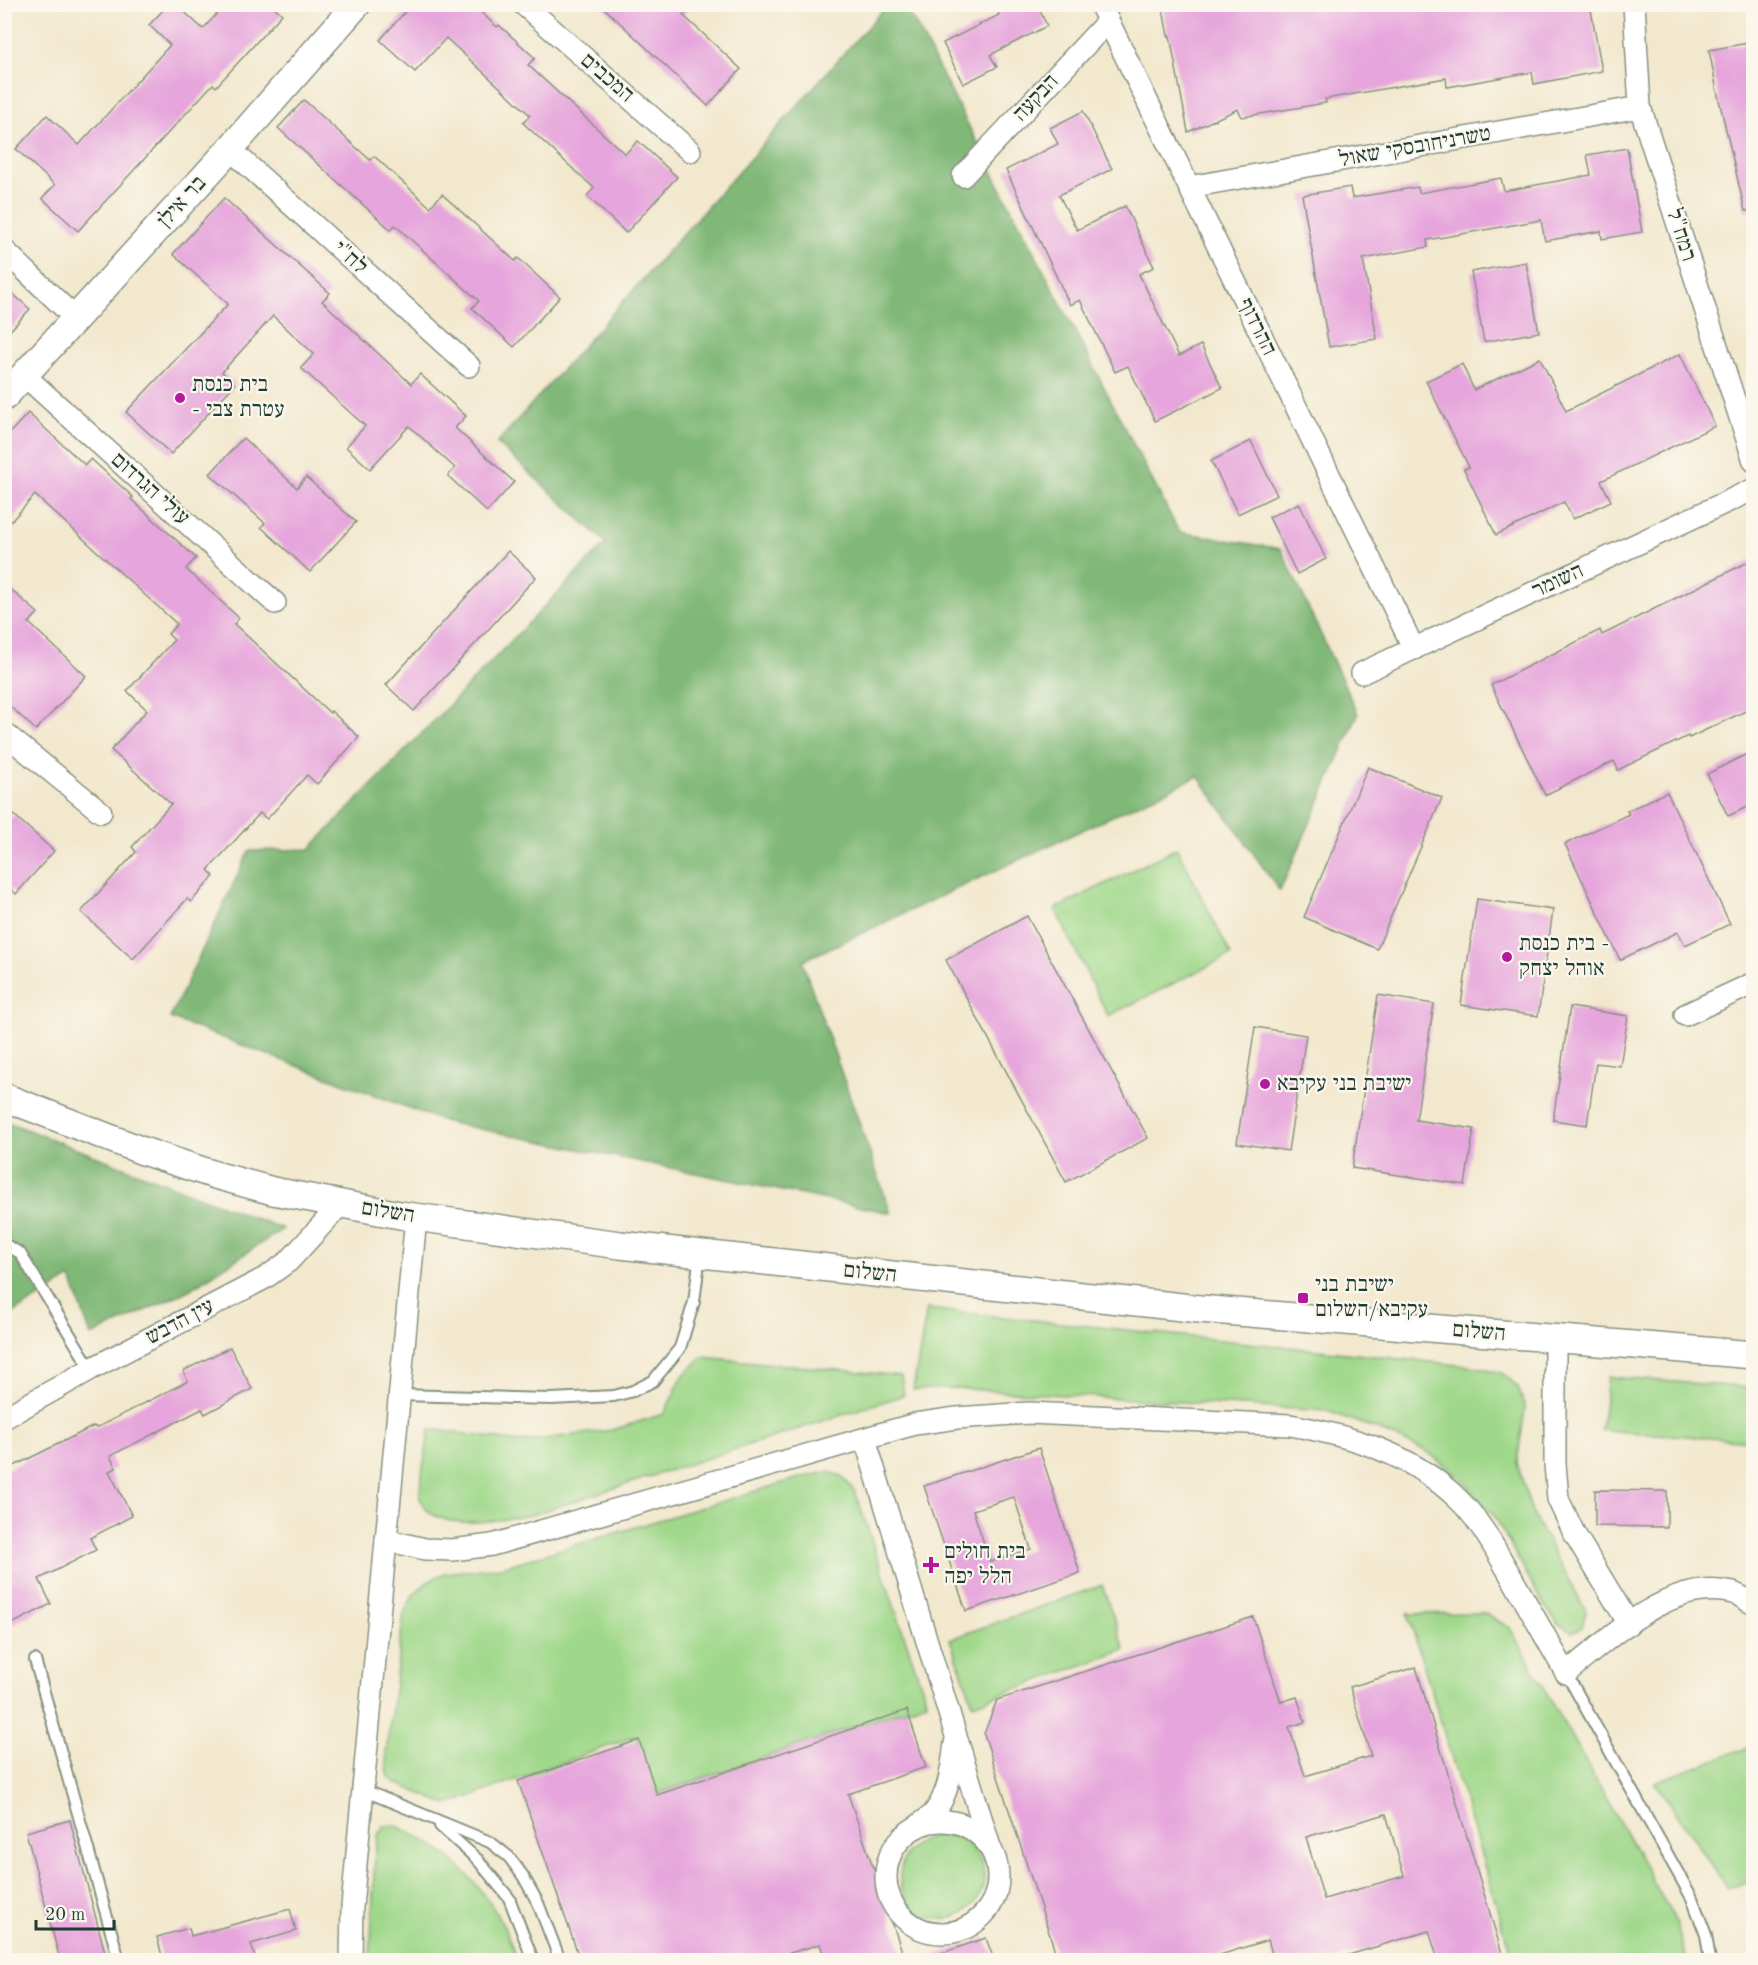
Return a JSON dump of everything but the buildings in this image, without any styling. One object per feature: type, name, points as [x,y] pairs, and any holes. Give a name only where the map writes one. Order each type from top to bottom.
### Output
[{"type":"street","name":"בר אילן","points":[[4,397],[230,149],[357,4]]},
{"type":"street","name":"המכבים","points":[[523,4],[690,151]]},
{"type":"street","name":"רמח\"ל","points":[[1634,4],[1640,107],[1754,461]]},
{"type":"street","name":"הבקעה","points":[[963,176],[1104,13]]},
{"type":"street","name":"ההרדוף","points":[[1104,13],[1414,649]]},
{"type":"street","name":"טשרניחובסקי שאול","points":[[1189,187],[1640,107]]},
{"type":"street","name":"לח\"י","points":[[230,149],[469,366]]},
{"type":"street","points":[[4,250],[76,320]]},
{"type":"street","name":"עולי הגרדום","points":[[25,376],[275,603]]},
{"type":"street","name":"השומר","points":[[1362,673],[1754,489]]},
{"type":"street","points":[[4,733],[101,812]]},
{"type":"street","points":[[1685,1015],[1754,983]]},
{"type":"street","name":"השלום","points":[[4,1097],[143,1151],[215,1175],[273,1191],[416,1217],[620,1245],[1200,1309],[1754,1355]]},
{"type":"street","name":"עין הדבש","points":[[4,1419],[91,1369],[265,1278],[290,1260],[340,1205]]},
{"type":"street","points":[[351,1960],[352,1907],[416,1217]]},
{"type":"street","points":[[1555,1338],[1555,1464],[1558,1499],[1574,1533],[1629,1624]]},
{"type":"street","points":[[386,1540],[425,1549],[452,1550],[492,1545],[915,1424],[957,1418],[1029,1413],[1290,1425],[1332,1432],[1369,1444],[1406,1460],[1458,1499],[1483,1528],[1566,1673],[1644,1612],[1670,1598],[1708,1590],[1734,1593],[1754,1604]]},
{"type":"street","points":[[865,1439],[996,1862],[998,1880],[995,1896],[987,1911],[974,1923],[958,1931],[940,1933],[923,1930],[907,1921],[895,1907],[888,1891],[886,1873],[890,1856],[900,1840],[932,1814],[942,1799],[949,1780],[956,1736]]},
{"type":"street","points":[[914,1829],[930,1822],[946,1821],[963,1825],[978,1834],[990,1847]]},
{"type":"lane","points":[[4,1244],[20,1253],[91,1369]]},
{"type":"lane","points":[[399,1395],[551,1399],[614,1396],[633,1391],[653,1381],[680,1348],[694,1302],[700,1254]]},
{"type":"lane","points":[[35,1660],[119,1960]]},
{"type":"lane","points":[[1566,1673],[1692,1898],[1706,1935],[1710,1960]]},
{"type":"lane","points":[[363,1790],[490,1842],[509,1857],[524,1876],[538,1904],[560,1960]]},
{"type":"lane","points":[[430,1818],[478,1860],[509,1898],[533,1960]]},
{"type":"green space","points":[[887,5],[906,5],[1179,532],[1281,549],[1358,714],[1280,891],[1198,776],[802,961],[891,1213],[446,1122],[170,1018],[249,851],[310,849],[606,543],[497,443]]},
{"type":"green space","points":[[1177,848],[1231,955],[1108,1016],[1055,909]]},
{"type":"green space","points":[[5,1121],[283,1229],[189,1290],[91,1336],[71,1278],[5,1318]]},
{"type":"green space","points":[[927,1309],[1477,1367],[1502,1373],[1518,1387],[1525,1408],[1517,1463],[1532,1513],[1586,1611],[1582,1627],[1573,1632],[1558,1624],[1542,1602],[1495,1517],[1460,1478],[1426,1451],[1379,1430],[1327,1411],[951,1388],[913,1390]]},
{"type":"green space","points":[[702,1357],[901,1376],[904,1395],[531,1515],[486,1521],[453,1521],[438,1517],[427,1510],[420,1498],[430,1429],[521,1442],[612,1430],[664,1414],[682,1377]]},
{"type":"green space","points":[[1608,1377],[1753,1388],[1753,1441],[1601,1430]]},
{"type":"green space","points":[[828,1472],[842,1476],[855,1492],[927,1702],[656,1794],[636,1736],[447,1805],[394,1782],[388,1775],[386,1754],[404,1613],[413,1595],[430,1580],[445,1573],[502,1567],[803,1477]]},
{"type":"green space","points":[[1102,1585],[1125,1650],[973,1704],[950,1639]]},
{"type":"green space","points":[[1485,1613],[1510,1628],[1676,1922],[1687,1960],[1513,1960],[1408,1614]]},
{"type":"green space","points":[[1753,1746],[1753,1881],[1727,1888],[1655,1782]]},
{"type":"green space","points":[[396,1825],[437,1848],[475,1884],[496,1912],[511,1943],[516,1960],[370,1960],[378,1835],[384,1826]]},
{"type":"green space","points":[[942,1835],[958,1838],[972,1847],[981,1861],[984,1877],[981,1893],[972,1907],[958,1916],[942,1919],[926,1916],[912,1907],[903,1893],[900,1877],[903,1861],[912,1847],[926,1838]]},
{"type":"place","name":"בית כנסת - עטרת צבי","points":[[180,398]]},
{"type":"place","name":"בית כנסת - אוהל יצחק","points":[[1507,957]]},
{"type":"place","name":"ישיבת בני עקיבא","points":[[1265,1084]]},
{"type":"place","name":"ישיבת בני עקיבא/השלום","points":[[1303,1298]]},
{"type":"place","name":"בית חולים הלל יפה","points":[[931,1565]]}]
